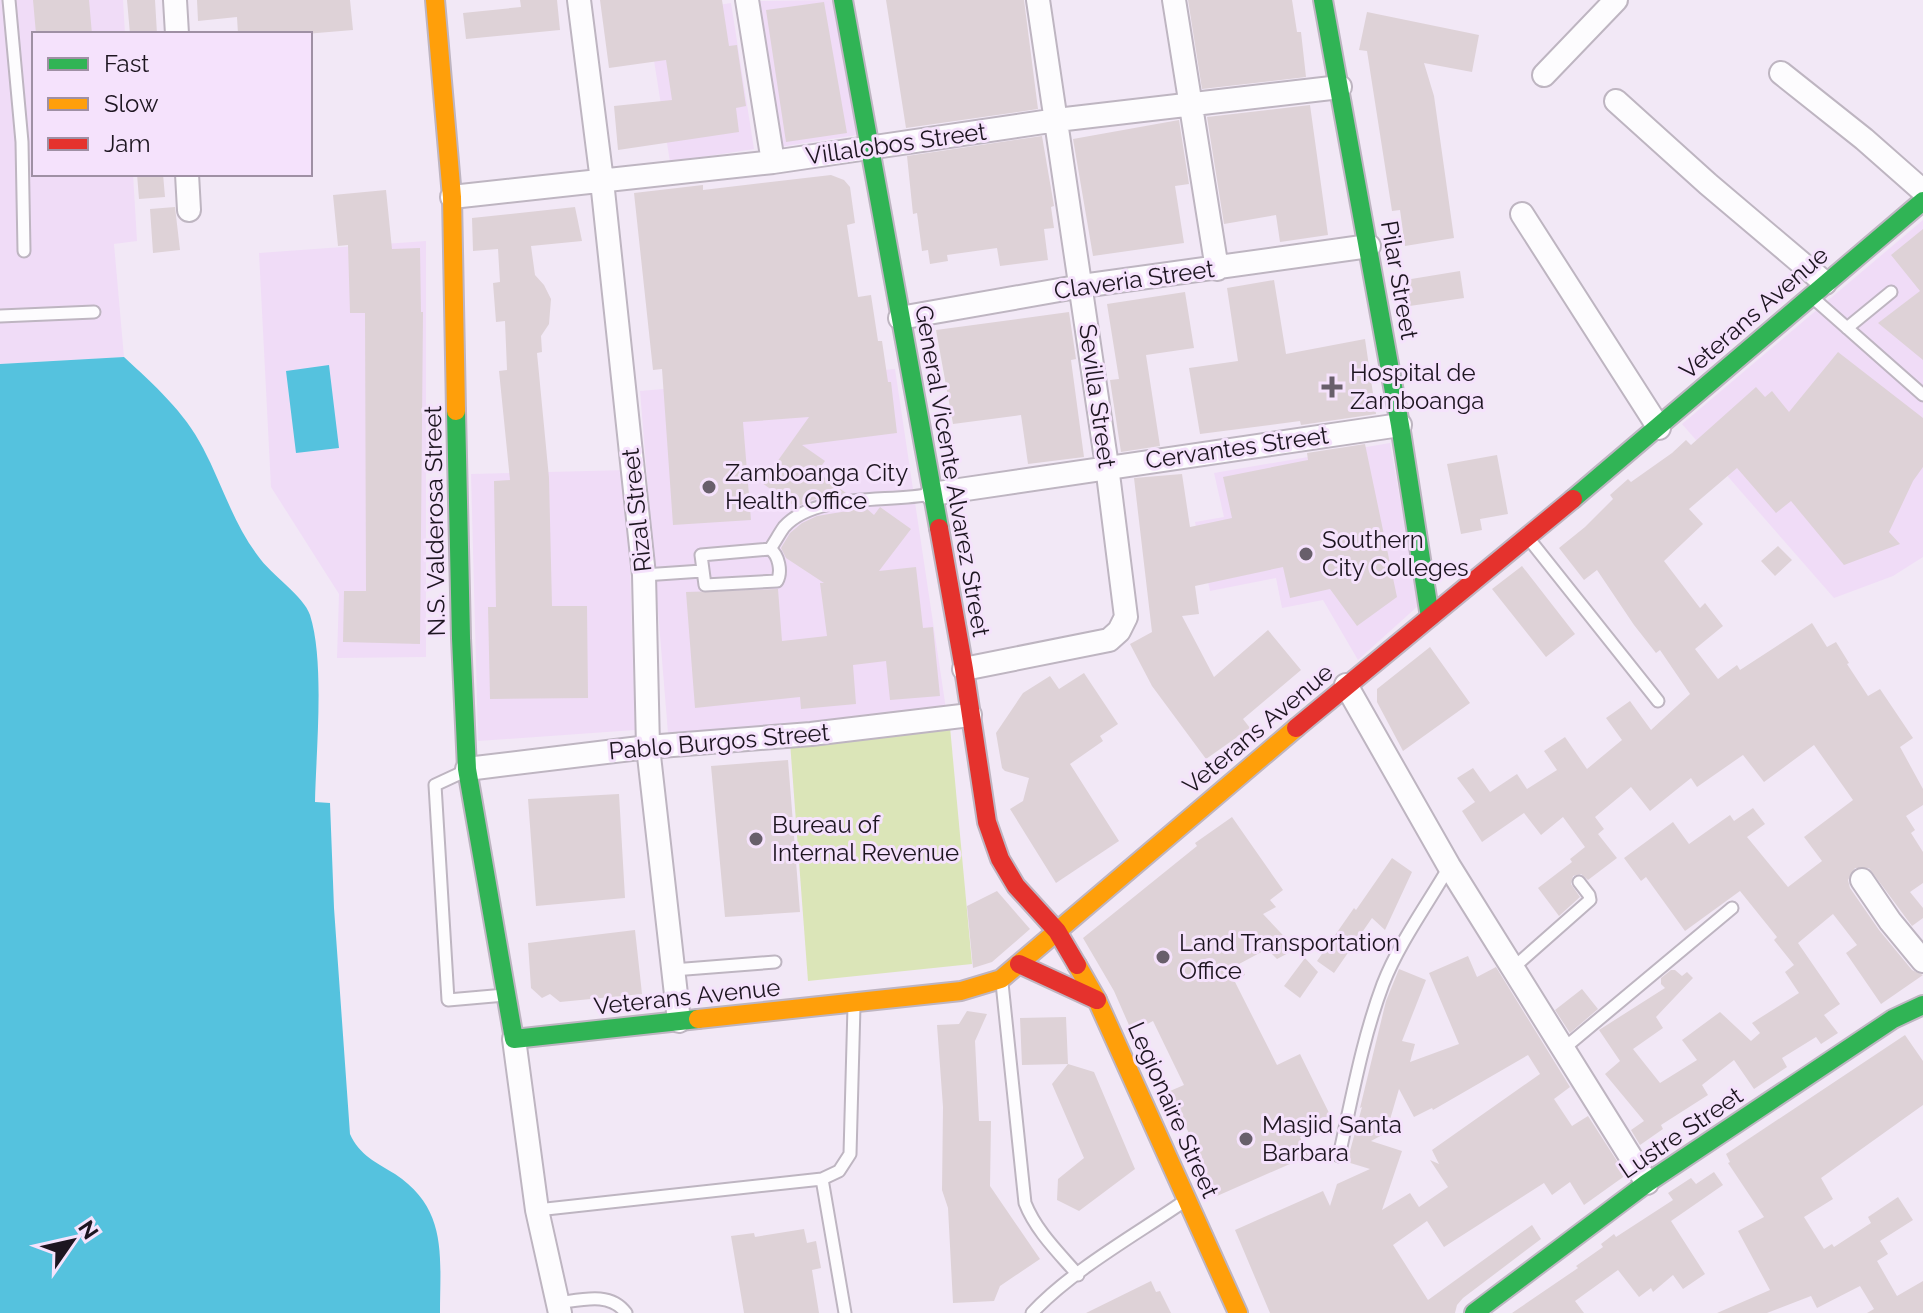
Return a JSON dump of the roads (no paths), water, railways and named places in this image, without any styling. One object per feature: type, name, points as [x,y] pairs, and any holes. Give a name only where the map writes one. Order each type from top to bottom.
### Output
[{"type":"main road","name":"N.S. Valderosa Street","points":[[435,0],[452,197],[461,638],[467,769],[514,1039]]},
{"type":"main road","name":"General Vicente Alvarez Street","points":[[843,0],[964,669],[987,822],[1000,859],[1016,886],[1057,931]]},
{"type":"main road","name":"Pilar Street","points":[[1323,0],[1369,246],[1430,617]]},
{"type":"main road","name":"Veterans Avenue","points":[[514,1039],[961,991],[1001,979],[1346,685],[1659,428],[1923,201]]},
{"type":"main road","name":"Legionaire Street","points":[[1057,931],[1097,1000],[1238,1313]]},
{"type":"main road","points":[[1019,964],[1097,1000]]},
{"type":"main road","name":"Lustre Street","points":[[1474,1313],[1647,1183],[1893,1019],[1923,1005]]},
{"type":"street","points":[[175,0],[177,32]]},
{"type":"street","name":"Rizal Street","points":[[579,0],[602,181],[644,575],[648,747],[679,1021]]},
{"type":"street","points":[[747,0],[773,162]]},
{"type":"street","name":"Sevilla Street","points":[[964,669],[1109,640],[1119,631],[1126,617],[1082,286],[1038,0]]},
{"type":"street","points":[[1174,0],[1217,269]]},
{"type":"street","points":[[1544,75],[1616,0]]},
{"type":"street","points":[[1781,73],[1923,191]]},
{"type":"street","name":"Villalobos Street","points":[[452,197],[773,162],[1057,120],[1340,87]]},
{"type":"street","points":[[1616,101],[1818,289]]},
{"type":"street","points":[[187,176],[189,210]]},
{"type":"street","points":[[1522,214],[1659,428]]},
{"type":"street","name":"Claveria Street","points":[[900,318],[1082,286],[1369,246]]},
{"type":"street","name":"Cervantes Street","points":[[932,494],[1400,425]]},
{"type":"street","points":[[1346,685],[1449,866],[1647,1183]]},
{"type":"street","name":"Pablo Burgos Street","points":[[467,769],[648,747],[811,734],[970,715]]},
{"type":"street","points":[[1862,880],[1923,961]]},
{"type":"street","points":[[514,1039],[537,1210],[558,1308]]},
{"type":"lane","points":[[9,0],[22,142],[24,251]]},
{"type":"lane","points":[[1818,289],[1820,302],[1923,395]]},
{"type":"lane","points":[[1847,328],[1891,292]]},
{"type":"lane","points":[[0,316],[94,312]]},
{"type":"lane","points":[[770,549],[784,527],[806,513],[848,501],[915,498],[932,494]]},
{"type":"lane","points":[[1526,535],[1658,701]]},
{"type":"lane","points":[[770,549],[777,556],[779,578],[773,583],[706,587],[702,571],[701,557],[705,553],[770,549]]},
{"type":"lane","points":[[644,575],[702,571]]},
{"type":"lane","points":[[467,769],[435,785],[448,1000],[508,995]]},
{"type":"lane","points":[[1339,1156],[1363,1045],[1383,985],[1391,965],[1449,866]]},
{"type":"lane","points":[[1513,968],[1590,900],[1579,882]]},
{"type":"lane","points":[[1562,1050],[1732,908]]},
{"type":"lane","points":[[673,970],[775,962]]},
{"type":"lane","points":[[1001,979],[1025,1203],[1042,1233],[1078,1275]]},
{"type":"lane","points":[[537,1210],[822,1179],[839,1171],[850,1154],[854,1004]]},
{"type":"lane","points":[[822,1179],[845,1313]]},
{"type":"lane","points":[[1032,1313],[1078,1275],[1186,1200]]},
{"type":"lane","points":[[558,1308],[606,1298],[617,1302],[626,1313]]},
{"type":"water","points":[[124,357],[187,422],[249,543],[301,600],[310,615],[315,634],[318,681],[315,802],[330,803],[350,1134],[363,1153],[412,1188],[433,1218],[440,1253],[440,1313],[0,1313],[0,364]]},
{"type":"water","points":[[329,365],[339,448],[296,453],[286,371]]},
{"type":"place","name":"Hospital de Zamboanga","points":[[1332,387]]},
{"type":"place","name":"Zamboanga City Health Office","points":[[709,487]]},
{"type":"place","name":"Southern City Colleges","points":[[1306,554]]},
{"type":"place","name":"Bureau of Internal Revenue","points":[[756,839]]},
{"type":"place","name":"Land Transportation Office","points":[[1163,957]]},
{"type":"place","name":"Masjid Santa Barbara","points":[[1246,1139]]}]
